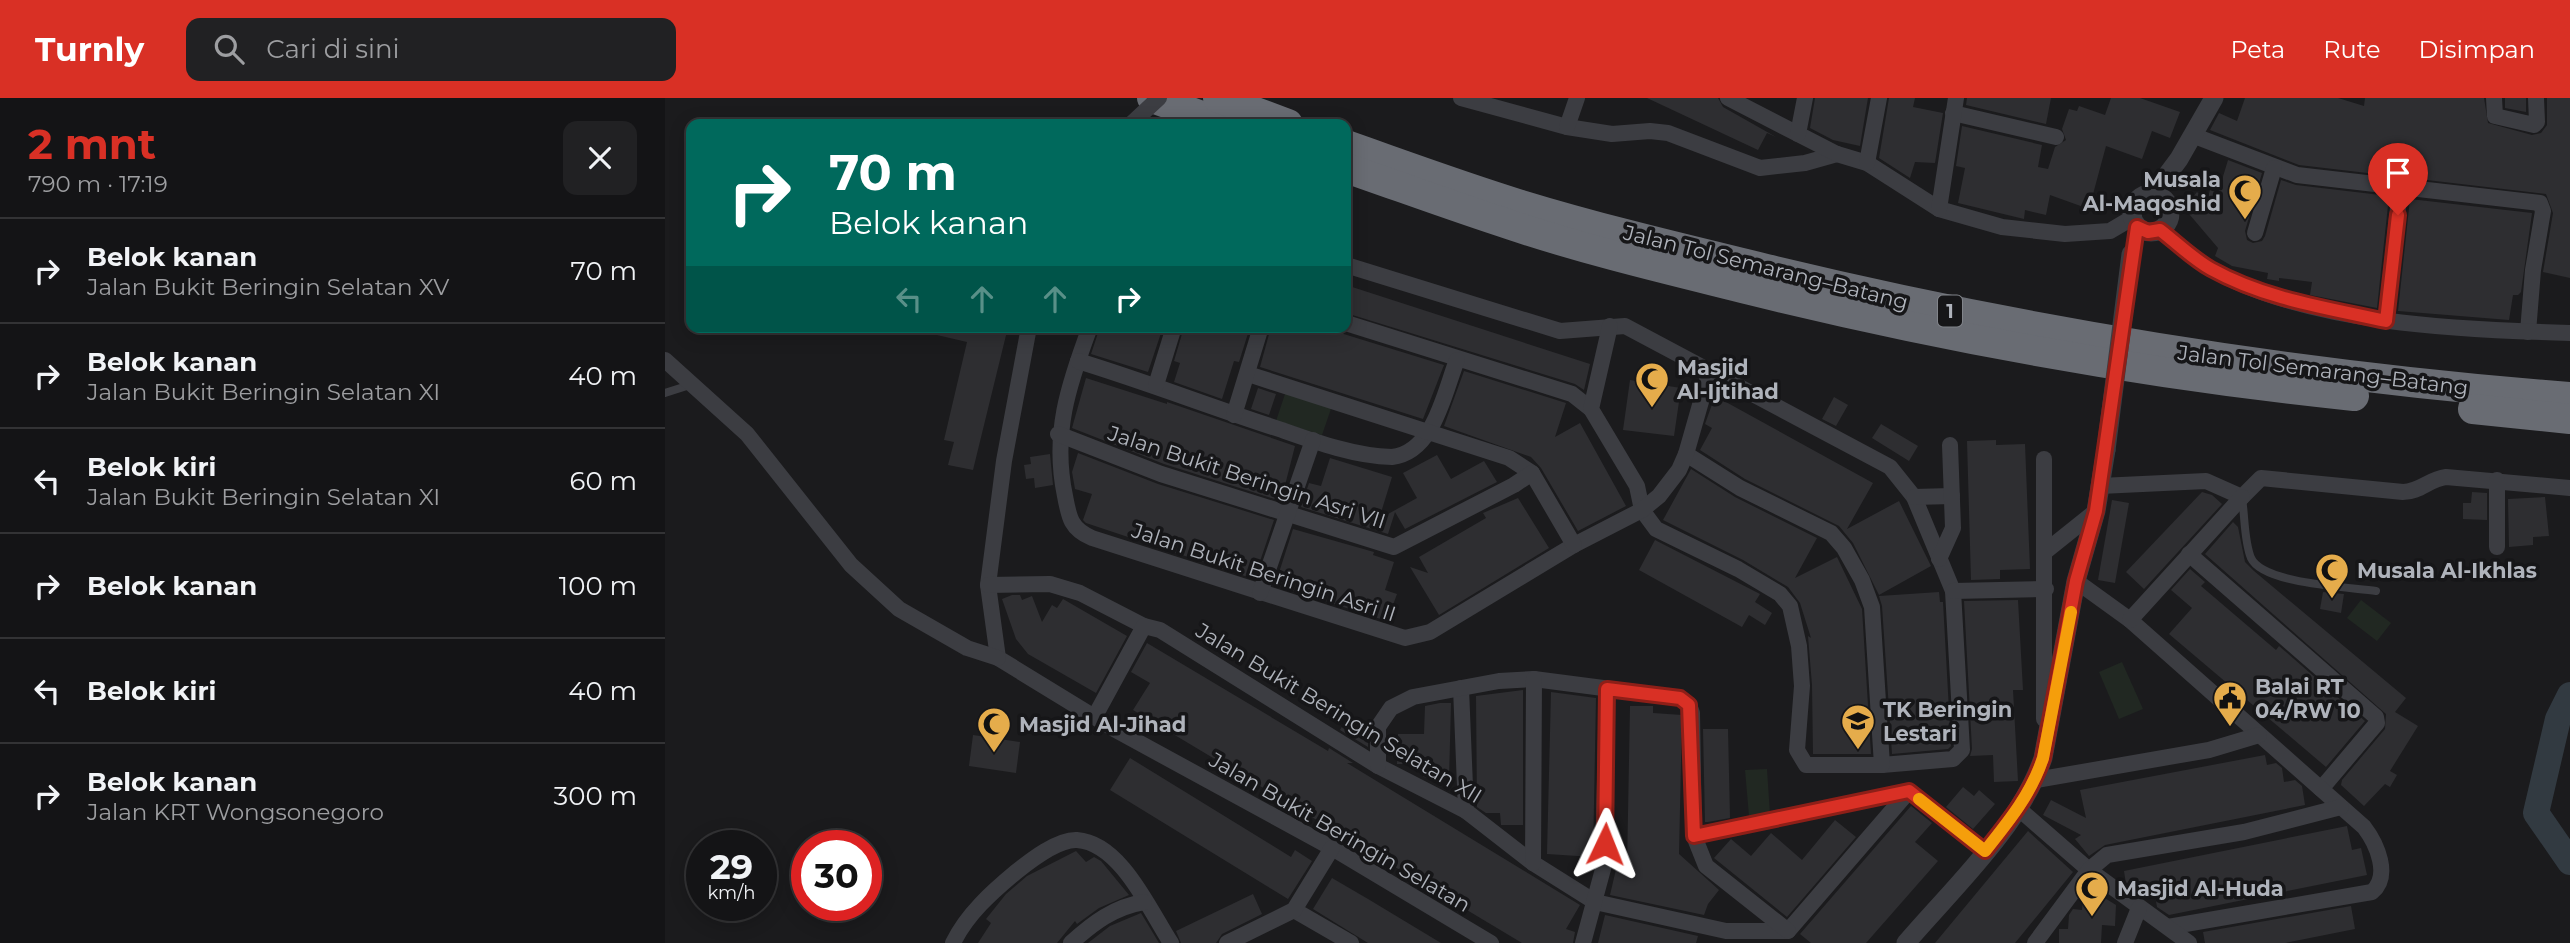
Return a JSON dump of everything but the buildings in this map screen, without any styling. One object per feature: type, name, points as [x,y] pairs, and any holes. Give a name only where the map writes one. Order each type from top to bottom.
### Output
[{"type":"highway","points":[[1152,98],[1210,119]]},
{"type":"highway","points":[[1218,98],[1275,119]]},
{"type":"highway","name":"Jalan Tol Semarang–Batang","points":[[1351,147],[1519,204],[1672,246],[2003,323],[2218,359],[2417,385],[2570,397]]},
{"type":"highway","name":"Jalan Tol Semarang–Batang","points":[[1351,170],[1513,226],[1670,270],[1826,309],[2002,346],[2216,382],[2570,419]]},
{"type":"street","points":[[1136,119],[1159,98]]},
{"type":"street","points":[[1461,98],[1567,127],[1612,134],[1650,131],[1668,133],[1760,168],[1805,163],[1837,154]]},
{"type":"street","points":[[1567,127],[1577,98]]},
{"type":"street","points":[[1729,98],[1837,154],[1867,163],[1939,209],[2002,227],[2065,234],[2109,231],[2135,222]]},
{"type":"street","points":[[1798,134],[1805,98]]},
{"type":"street","points":[[1867,163],[1879,98]]},
{"type":"street","points":[[1906,943],[2019,809],[2036,780],[2043,758],[2076,581],[2096,511],[2106,450],[2136,201],[2153,194],[2214,98]]},
{"type":"street","points":[[2494,98],[2495,116],[2534,125],[2537,122],[2536,98]]},
{"type":"street","points":[[1939,209],[1955,105],[2056,137]]},
{"type":"street","points":[[2192,135],[2297,175],[2400,189],[2540,203],[2543,211],[2533,270],[2529,332]]},
{"type":"street","points":[[2255,233],[2274,168]]},
{"type":"street","points":[[2386,321],[2400,189]]},
{"type":"street","points":[[2153,194],[2162,198],[2170,214],[2160,230]]},
{"type":"street","points":[[2135,222],[2148,232],[2160,230],[2209,268],[2230,279],[2291,300],[2386,321],[2529,332],[2570,332]]},
{"type":"street","points":[[1351,267],[1560,331],[1625,326],[1880,461],[1897,474],[1913,497],[1953,592],[1962,750],[1953,760],[1882,765],[1806,765],[1797,750],[1802,685],[1799,646],[1790,606],[1780,594],[1738,569],[1679,537],[1656,529],[1642,510],[1637,486],[1591,409],[1572,394],[1351,325]]},
{"type":"street","points":[[1591,409],[1611,326]]},
{"type":"street","points":[[998,658],[988,585],[1004,460],[1028,333]]},
{"type":"street","points":[[1058,435],[1077,361],[1088,333]]},
{"type":"street","points":[[1156,385],[1172,333]]},
{"type":"street","points":[[1234,415],[1259,333]]},
{"type":"street","name":"Jalan Bukit Beringin Selatan","points":[[665,359],[747,433],[851,565],[899,609],[967,649],[998,658],[1095,716],[1332,848],[1491,943]]},
{"type":"street","points":[[1077,361],[1156,385],[1234,415],[1313,440],[1392,457],[1404,456],[1428,433],[1457,360]]},
{"type":"street","name":"Jalan Bukit Beringin Asri II","points":[[1058,435],[1060,474],[1069,516],[1075,529],[1092,538],[1363,628],[1413,638],[1430,632],[1574,545],[1642,510],[1666,488],[1686,454],[1710,370]]},
{"type":"street","points":[[1248,374],[1509,458],[1532,473],[1574,545]]},
{"type":"street","name":"Jalan Bukit Beringin Asri VII","points":[[1058,435],[1161,474],[1394,547],[1532,473]]},
{"type":"street","points":[[1260,593],[1290,515],[1313,440]]},
{"type":"street","points":[[1939,559],[1952,536],[1950,445]]},
{"type":"street","points":[[1686,454],[1740,488],[1831,533],[1844,548],[1862,580],[1872,607],[1882,765]]},
{"type":"street","points":[[2043,758],[2046,589],[2044,459]]},
{"type":"street","points":[[2130,620],[2261,478],[2403,492],[2416,491],[2427,482],[2446,477],[2570,488]]},
{"type":"street","points":[[2497,480],[2497,547]]},
{"type":"street","points":[[2100,486],[2206,481],[2242,497]]},
{"type":"street","points":[[1913,497],[1952,496]]},
{"type":"street","points":[[2046,551],[2096,511]]},
{"type":"street","points":[[2189,554],[2376,717],[2377,723],[2321,789]]},
{"type":"street","points":[[2076,581],[2130,620],[2364,827],[2374,842],[2382,879],[2372,892],[2168,927]]},
{"type":"street","name":"Jalan Bukit Beringin Selatan XII","points":[[988,585],[1050,584],[1080,593],[1144,626],[1160,630],[1378,766],[1466,811],[1533,863],[1595,902],[1727,931],[1788,931]]},
{"type":"street","points":[[1953,592],[2046,589]]},
{"type":"street","points":[[1095,716],[1144,626]]},
{"type":"street","points":[[1378,766],[1378,727],[1391,708],[1413,697],[1534,679],[1680,698],[1689,705],[1692,713],[1694,836],[1706,866],[1788,931],[1909,791]]},
{"type":"street","points":[[1533,863],[1534,679]]},
{"type":"street","points":[[1461,688],[1466,811]]},
{"type":"street","points":[[1583,943],[1603,869],[1607,689]]},
{"type":"street","points":[[2036,780],[2209,750],[2259,735]]},
{"type":"street","points":[[1694,836],[1909,791]]},
{"type":"street","points":[[1909,791],[1985,851]]},
{"type":"street","points":[[2036,943],[2089,870],[2107,855],[2117,851],[2176,845],[2244,832],[2341,807]]},
{"type":"street","points":[[2019,809],[2089,870],[2189,943]]},
{"type":"street","points":[[953,943],[990,894],[1031,860],[1063,843],[1077,840],[1102,851],[1123,865],[1171,943]]},
{"type":"street","points":[[1227,943],[1294,910],[1332,848]]},
{"type":"street","points":[[1071,943],[1093,924],[1122,906],[1144,902]]},
{"type":"street","points":[[2125,943],[2139,908]]},
{"type":"street","points":[[1294,910],[1351,943]]},
{"type":"lane","points":[[665,393],[694,384]]},
{"type":"lane","points":[[2242,497],[2249,552],[2252,561],[2262,570],[2282,578],[2376,591]]},
{"type":"shaded area","points":[[1286,391],[1332,406],[1322,435],[1276,421]]},
{"type":"shaded area","points":[[2361,600],[2391,623],[2377,641],[2347,618]]},
{"type":"shaded area","points":[[2122,662],[2143,709],[2119,719],[2099,672]]},
{"type":"shaded area","points":[[1767,769],[1770,814],[1749,816],[1745,770]]},
{"type":"waterway","points":[[2570,695],[2558,719],[2536,813],[2570,862]]},
{"type":"slow traffic","points":[[1919,799],[1985,851],[2019,809],[2036,780],[2043,758],[2071,612]]},
{"type":"place","name":"Musala Al-Maqoshid","points":[[2245,221]]},
{"type":"place","name":"Masjid Al-Ijtihad","points":[[1652,409]]},
{"type":"place","name":"Musala Al-Ikhlas","points":[[2332,600]]},
{"type":"place","name":"Balai RT 04/RW 10","points":[[2230,728]]},
{"type":"place","name":"TK Beringin Lestari","points":[[1858,751]]},
{"type":"place","name":"Masjid Al-Jihad","points":[[994,754]]},
{"type":"place","name":"Masjid Al-Huda","points":[[2092,918]]},
{"type":"route","points":[[1605,844],[1607,689],[1680,698],[1689,705],[1692,713],[1694,836],[1909,791],[1985,851],[2019,809],[2036,780],[2043,758],[2076,581],[2096,511],[2137,227],[2148,232],[2160,230],[2209,268],[2230,279],[2280,297],[2386,321],[2398,215]]}]
